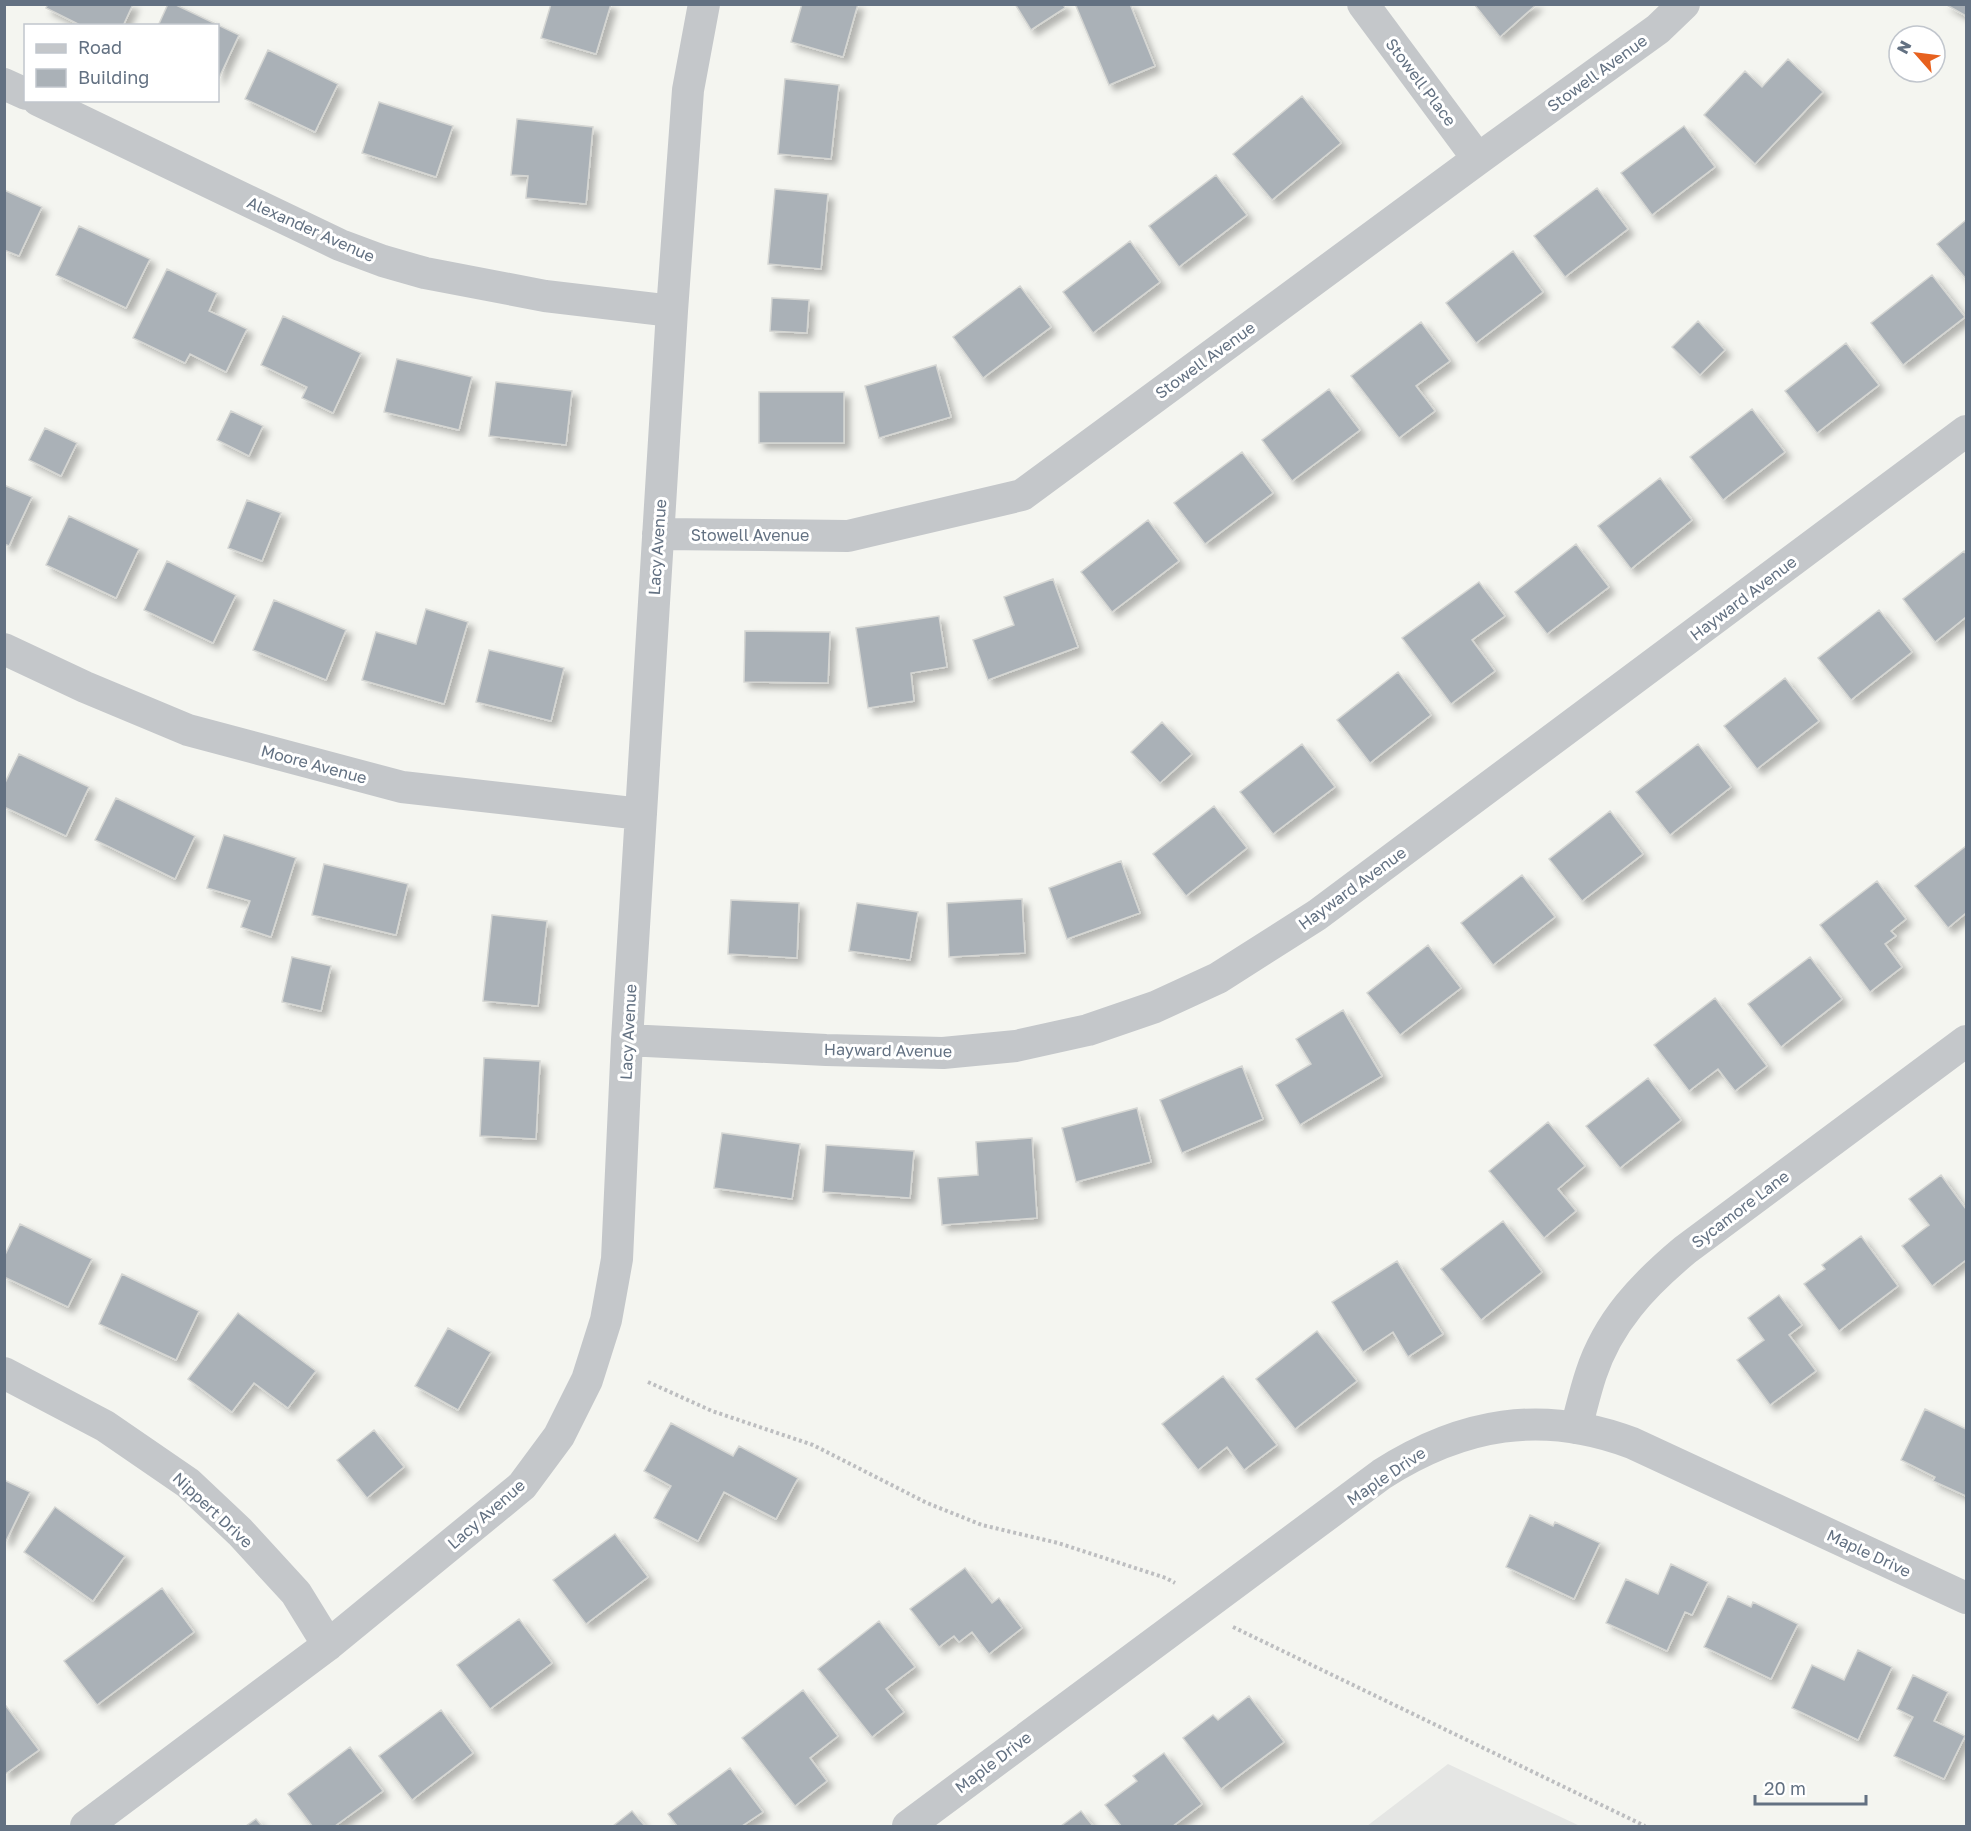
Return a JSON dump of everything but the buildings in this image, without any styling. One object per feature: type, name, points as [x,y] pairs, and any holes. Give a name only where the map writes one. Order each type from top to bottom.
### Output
[{"type":"street","name":"Lacy Avenue","points":[[86,1827],[328,1645],[522,1486],[559,1436],[587,1380],[606,1320],[616,1259],[627,1040],[672,311],[688,90],[704,4]]},
{"type":"street","name":"Stowell Place","points":[[1363,4],[1478,159]]},
{"type":"street","name":"Stowell Avenue","points":[[658,534],[848,536],[1022,495],[1658,29],[1684,4]]},
{"type":"street","points":[[4,84],[24,93]]},
{"type":"street","name":"Alexander Avenue","points":[[42,102],[340,245],[383,261],[425,273],[545,296],[672,311]]},
{"type":"street","name":"Hayward Avenue","points":[[627,1040],[826,1050],[943,1053],[1016,1046],[1078,1032],[1166,1002],[1218,978],[1317,915],[1966,431]]},
{"type":"street","name":"Moore Avenue","points":[[4,649],[85,687],[188,730],[402,787],[641,814]]},
{"type":"street","name":"Sycamore Lane","points":[[1576,1428],[1591,1373],[1611,1329],[1631,1301],[1656,1274],[1966,1041]]},
{"type":"street","name":"Nippert Drive","points":[[4,1373],[105,1426],[188,1483],[240,1532],[296,1593],[328,1645]]},
{"type":"street","name":"Maple Drive","points":[[908,1827],[1382,1474],[1431,1446],[1459,1436],[1510,1425],[1539,1424],[1576,1428],[1608,1435],[1632,1443],[1966,1598]]},
{"type":"path","points":[[648,1382],[712,1411],[813,1445],[927,1503],[982,1525],[1058,1544],[1166,1578],[1176,1584],[1199,1609],[1247,1635],[1646,1827]]},
{"type":"shaded area","points":[[1448,1764],[1580,1826],[1367,1826]]}]
